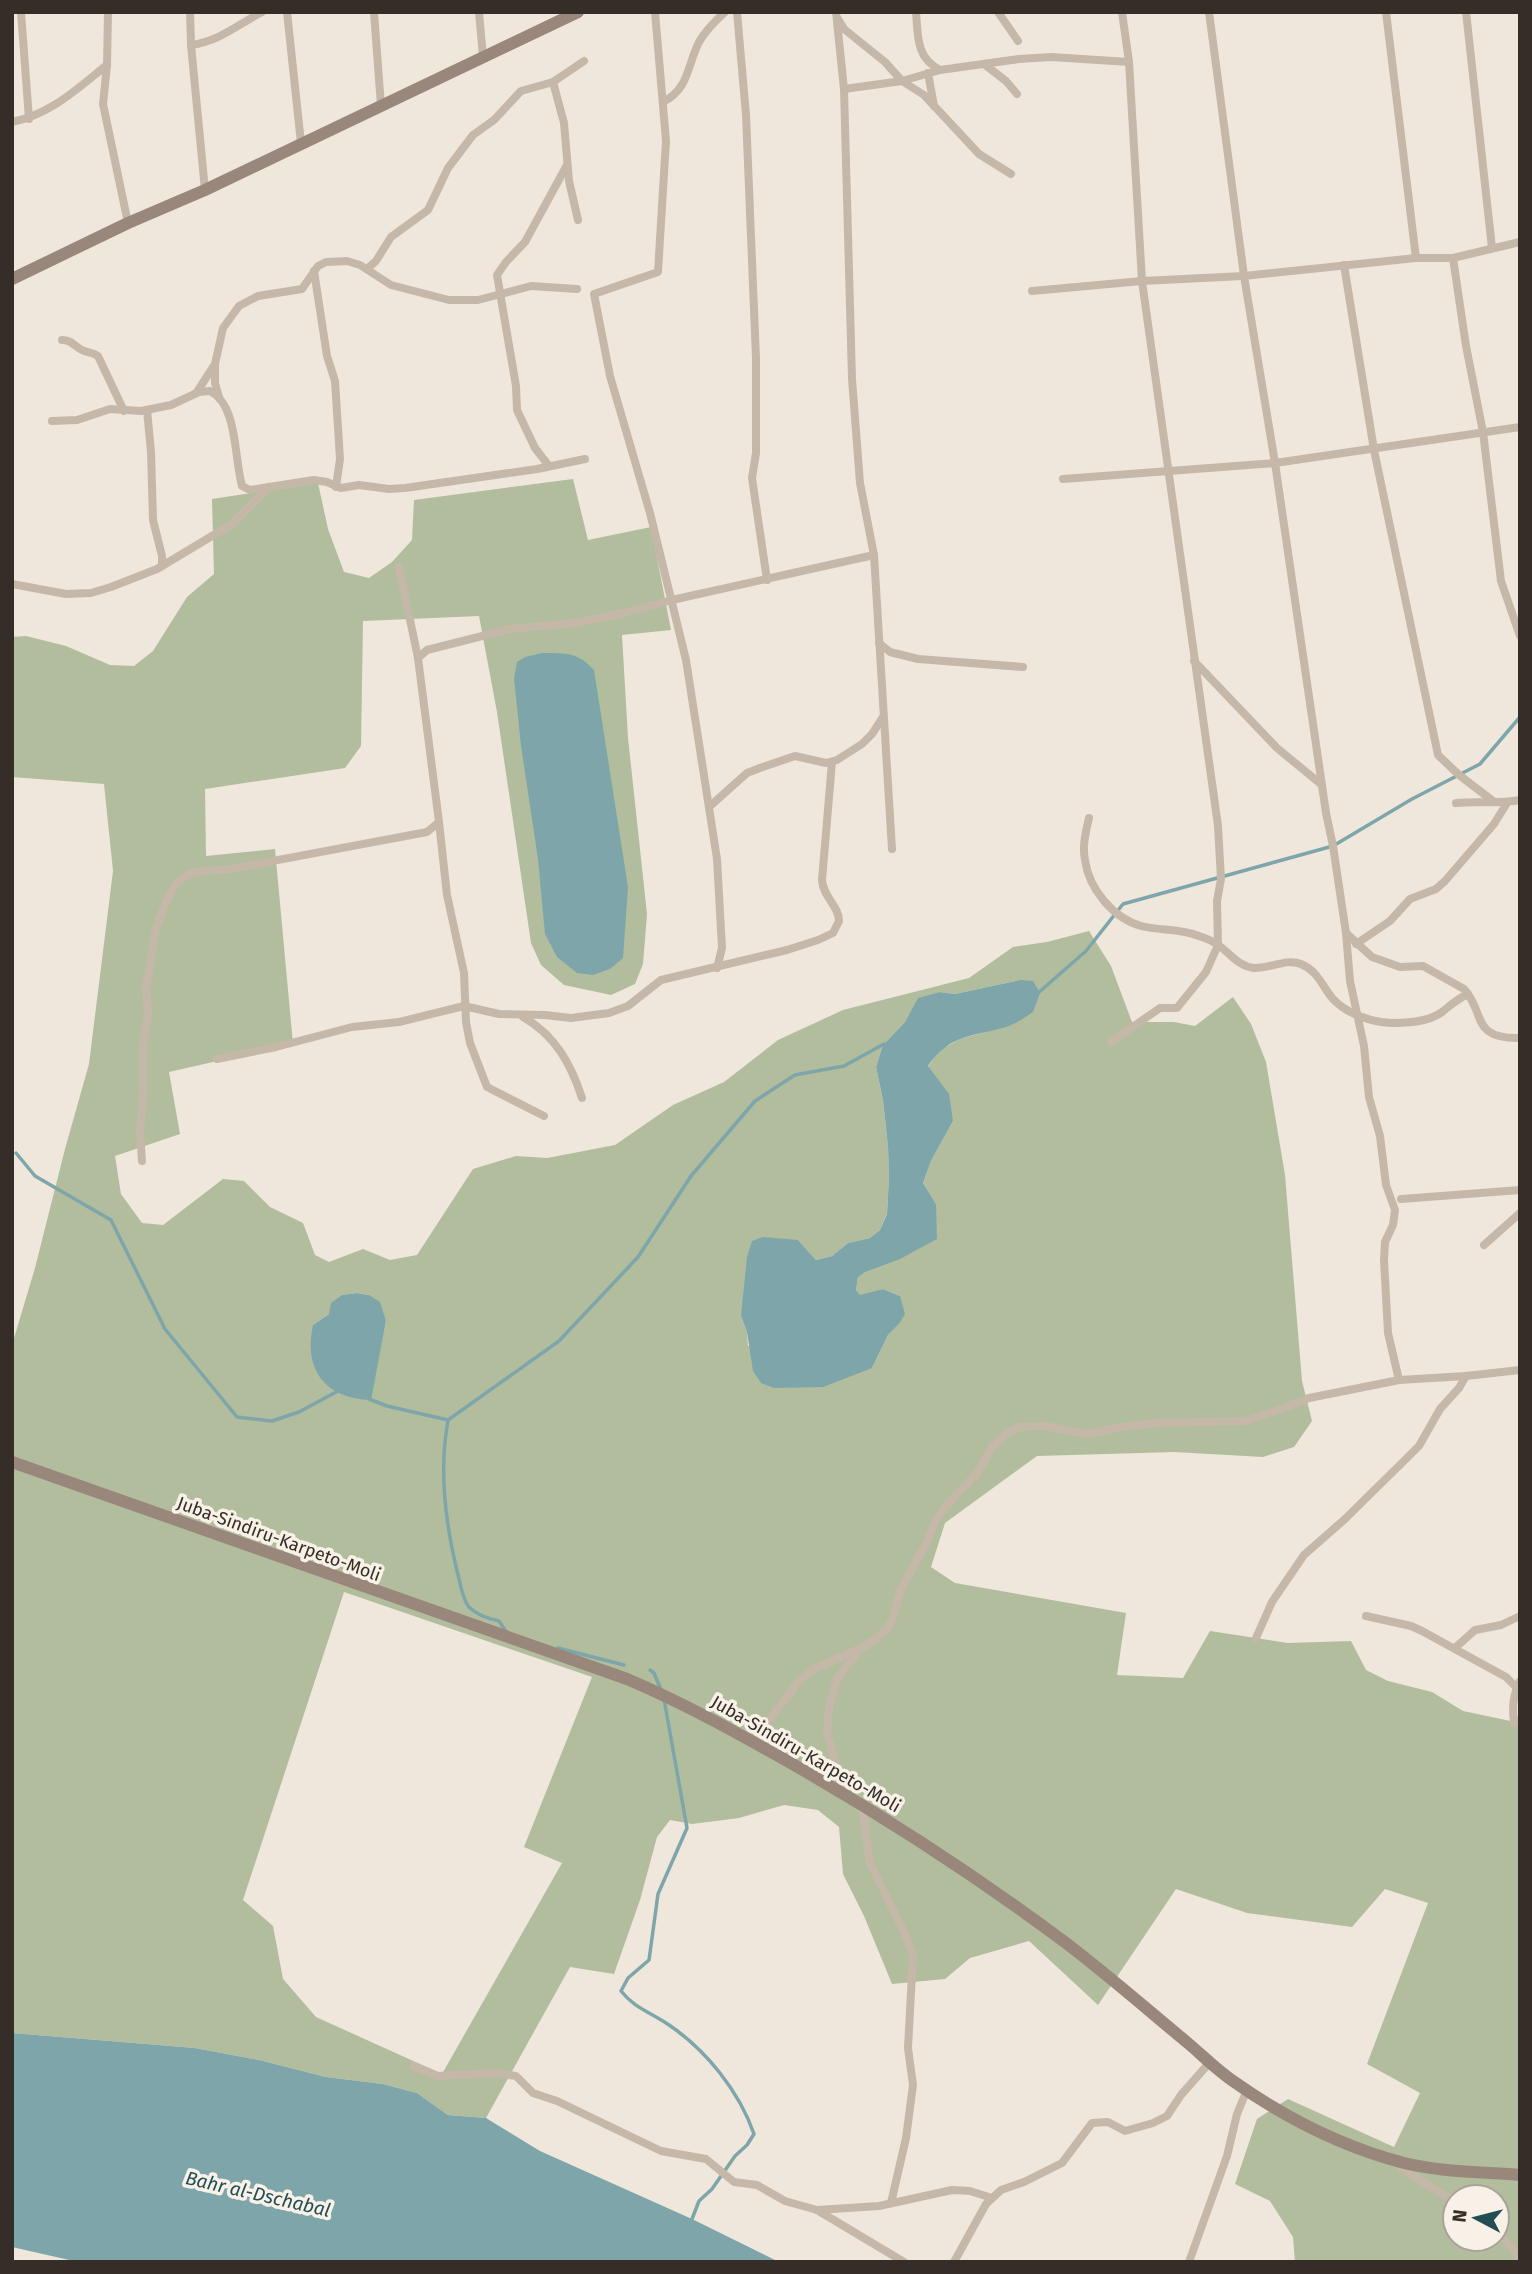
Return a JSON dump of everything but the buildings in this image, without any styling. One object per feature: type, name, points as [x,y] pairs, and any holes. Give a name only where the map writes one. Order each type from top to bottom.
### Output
[{"type":"main road","points":[[12,279],[578,12]]},
{"type":"main road","name":"Juba-Sindiru-Karpeto-Moli","points":[[12,1462],[627,1679],[694,1709],[845,1794],[927,1844],[1068,1945],[1232,2081],[1311,2128],[1377,2155],[1407,2163],[1520,2175]]},
{"type":"street","points":[[21,12],[29,119]]},
{"type":"street","points":[[108,12],[103,104],[128,223]]},
{"type":"street","points":[[190,12],[205,190]]},
{"type":"street","points":[[191,45],[217,40],[240,23],[262,12]]},
{"type":"street","points":[[287,12],[302,143]]},
{"type":"street","points":[[374,12],[381,106]]},
{"type":"street","points":[[479,12],[484,57]]},
{"type":"street","points":[[655,12],[666,141],[658,272],[594,294],[610,376],[650,513],[686,660],[718,859],[722,948],[716,968]]},
{"type":"street","points":[[663,102],[677,93],[683,85],[698,43],[712,23],[725,12]]},
{"type":"street","points":[[737,12],[746,115],[756,358],[756,453],[752,478],[767,580]]},
{"type":"street","points":[[916,12],[918,43],[924,58],[929,65],[940,70]]},
{"type":"street","points":[[998,12],[1018,41]]},
{"type":"street","points":[[1111,1042],[1160,1008],[1177,1008],[1206,972],[1218,945],[1217,901],[1221,879],[1217,825],[1142,281],[1129,62],[1122,12]]},
{"type":"street","points":[[1209,12],[1244,276],[1346,933],[1350,981],[1364,1046],[1369,1097],[1380,1136],[1386,1185],[1395,1210],[1393,1225],[1385,1242],[1384,1260],[1388,1334],[1399,1380]]},
{"type":"street","points":[[1386,12],[1416,258]]},
{"type":"street","points":[[1466,12],[1492,248]]},
{"type":"street","points":[[837,15],[844,29],[886,62],[902,81],[915,88],[979,154],[1011,174]]},
{"type":"street","points":[[837,15],[844,89],[852,379],[860,483],[874,555],[892,849]]},
{"type":"street","points":[[844,89],[902,81],[940,70],[1019,59],[1051,57],[1129,62]]},
{"type":"street","points":[[367,269],[376,261],[391,237],[428,210],[448,168],[473,135],[494,120],[521,91],[553,82],[584,61]]},
{"type":"street","points":[[984,64],[1006,81],[1017,94]]},
{"type":"street","points":[[12,122],[29,119],[48,110],[107,65]]},
{"type":"street","points":[[928,73],[934,106]]},
{"type":"street","points":[[553,82],[564,123],[569,181],[579,220]]},
{"type":"street","points":[[550,466],[535,449],[517,410],[516,386],[497,282],[499,270],[525,242],[567,165]]},
{"type":"street","points":[[1032,291],[1142,281],[1244,276],[1416,258],[1453,257],[1520,242]]},
{"type":"street","points":[[1453,257],[1466,346],[1483,432],[1502,581],[1520,636]]},
{"type":"street","points":[[219,397],[215,383],[215,364],[223,328],[239,306],[258,296],[302,289],[318,266],[347,261],[367,269],[391,285],[449,300],[478,300],[531,286],[577,289]]},
{"type":"street","points":[[1345,265],[1374,450],[1437,755],[1493,801]]},
{"type":"street","points":[[314,271],[327,356],[335,381],[340,460],[336,486]]},
{"type":"street","points":[[62,340],[68,340],[81,350],[98,356],[124,411]]},
{"type":"street","points":[[195,394],[215,364]]},
{"type":"street","points":[[52,421],[77,420],[110,409],[147,410],[171,405],[206,390],[215,393],[229,413],[243,486],[254,490],[314,480],[341,488],[359,485],[405,488],[585,459]]},
{"type":"street","points":[[147,410],[153,520],[162,566]]},
{"type":"street","points":[[1063,479],[1275,463],[1520,428]]},
{"type":"street","points":[[12,584],[66,594],[91,593],[162,566],[232,524],[269,487]]},
{"type":"street","points":[[418,658],[427,650],[482,635],[510,629],[575,623],[624,613],[874,555]]},
{"type":"street","points":[[399,567],[418,658],[447,895],[464,973],[464,1006],[470,1043],[487,1087],[544,1116]]},
{"type":"street","points":[[879,643],[890,652],[918,659],[1023,667]]},
{"type":"street","points":[[1194,661],[1267,738],[1322,785]]},
{"type":"street","points":[[709,807],[747,773],[760,768],[795,756],[832,762],[862,744],[883,718]]},
{"type":"street","points":[[217,1059],[352,1027],[399,1022],[464,1006],[489,1013],[578,1018],[609,1013],[628,1006],[661,980],[808,943],[833,933],[837,928],[839,916],[822,888],[832,762]]},
{"type":"street","points":[[1456,803],[1507,803],[1520,800]]},
{"type":"street","points":[[1356,944],[1390,921],[1410,899],[1436,889],[1445,881],[1494,824],[1507,803]]},
{"type":"street","points":[[1088,818],[1084,860],[1091,879],[1116,913],[1142,926],[1196,934],[1218,945],[1247,967],[1299,963],[1317,974],[1333,999],[1356,1015],[1377,1022],[1429,1020],[1444,1011],[1451,1002],[1468,994]]},
{"type":"street","points":[[142,1161],[140,1133],[143,1045],[148,1014],[146,986],[156,929],[174,886],[184,877],[196,872],[230,869],[427,832],[439,822]]},
{"type":"street","points":[[1346,933],[1372,957],[1400,967],[1427,968],[1464,989],[1484,1028],[1496,1035],[1520,1038]]},
{"type":"street","points":[[520,1015],[556,1044],[575,1075],[582,1098]]},
{"type":"street","points":[[1401,1199],[1520,1190]]},
{"type":"street","points":[[1484,1245],[1520,1213]]},
{"type":"street","points":[[752,1742],[798,1682],[814,1669],[860,1649],[886,1630],[892,1621],[901,1589],[935,1522],[944,1508],[978,1472],[992,1447],[1007,1433],[1020,1427],[1045,1426],[1087,1434],[1156,1423],[1244,1421],[1309,1398],[1399,1380],[1520,1370]]},
{"type":"street","points":[[1256,1638],[1272,1602],[1304,1555],[1419,1446],[1440,1409],[1466,1376]]},
{"type":"street","points":[[1366,1616],[1411,1626],[1518,1684],[1512,1707],[1514,1723],[1520,1719]]},
{"type":"street","points":[[1455,1648],[1475,1630],[1501,1625],[1520,1616]]},
{"type":"street","points":[[845,1794],[826,1723],[837,1679],[860,1649]]},
{"type":"street","points":[[862,1806],[870,1863],[913,1955],[908,2048],[913,2085],[906,2138],[891,2203]]},
{"type":"street","points":[[954,2262],[986,2204],[1001,2190],[1062,2163],[1092,2123],[1108,2122],[1125,2131],[1167,2116],[1181,2095],[1210,2062]]},
{"type":"street","points":[[414,2067],[438,2076],[494,2073],[516,2076],[533,2093],[557,2101],[661,2151],[706,2159],[734,2182],[757,2185],[785,2201],[817,2210],[904,2262]]},
{"type":"street","points":[[1189,2262],[1227,2156],[1237,2113],[1247,2090]]},
{"type":"street","points":[[1401,2168],[1441,2193]]},
{"type":"street","points":[[817,2210],[878,2206],[952,2190],[970,2191],[992,2198]]},
{"type":"green space","points":[[573,479],[588,540],[651,527],[671,630],[622,635],[628,738],[647,914],[643,964],[635,984],[611,995],[564,985],[541,965],[531,943],[497,712],[479,616],[363,621],[361,746],[345,768],[205,789],[206,856],[275,849],[293,1044],[169,1072],[180,1134],[115,1156],[121,1194],[142,1223],[163,1225],[223,1179],[244,1181],[270,1207],[303,1223],[315,1255],[329,1262],[363,1249],[390,1260],[417,1255],[473,1169],[516,1156],[547,1158],[615,1145],[673,1105],[724,1082],[778,1040],[843,1010],[969,978],[1013,947],[1047,942],[1089,931],[1111,966],[1132,1022],[1174,1022],[1195,1026],[1233,997],[1251,1024],[1266,1062],[1285,1175],[1302,1381],[1312,1421],[1294,1447],[1263,1457],[1174,1452],[1037,1456],[945,1523],[931,1567],[955,1583],[1126,1613],[1117,1675],[1183,1678],[1210,1631],[1288,1643],[1351,1641],[1366,1670],[1388,1681],[1432,1692],[1463,1711],[1520,1723],[1520,2262],[1295,2262],[1293,2237],[1270,2201],[1235,2184],[1257,2119],[1288,2099],[1394,2147],[1420,2093],[1367,2064],[1428,1903],[1385,1889],[1352,1927],[1247,1913],[1176,1889],[1098,2005],[1029,1941],[970,1958],[945,1979],[892,1984],[843,1874],[839,1827],[818,1810],[784,1805],[739,1818],[692,1824],[670,1820],[657,1837],[640,1900],[614,1974],[570,1967],[486,2118],[448,2115],[417,2093],[383,2084],[326,2077],[259,2060],[195,2048],[12,2033],[12,1345],[89,1064],[113,871],[104,784],[12,777],[12,637],[26,636],[66,646],[110,665],[134,666],[153,651],[187,597],[214,574],[212,499],[318,483],[328,529],[344,572],[369,578],[392,562],[412,540],[414,500]],"holes":[[[1020,980],[1011,1025],[960,1039],[938,1051],[928,1067],[936,1079],[953,1121],[931,1161],[923,1183],[936,1204],[858,1277],[856,1290],[860,1296],[883,1289],[900,1296],[899,1324],[888,1335],[872,1368],[748,1346],[747,1332],[741,1316],[798,1240],[816,1260],[832,1256],[848,1243],[870,1238],[880,1230],[887,1213],[889,1177],[883,1100],[876,1067],[883,1045],[905,1022],[919,998],[939,992],[955,994]],[[343,1295],[369,1295],[386,1321],[370,1400],[326,1383],[313,1325],[329,1314]],[[344,1592],[592,1677],[524,1847],[562,1863],[442,2074],[316,2017],[283,1979],[273,1926],[243,1900]]]},
{"type":"water","points":[[542,653],[571,655],[594,670],[628,887],[623,958],[610,969],[593,975],[577,973],[557,957],[545,934],[514,678],[517,662]]},
{"type":"water","points":[[1020,980],[1033,981],[1040,993],[1033,1012],[1009,1026],[954,1042],[936,1055],[928,1066],[949,1094],[953,1121],[931,1161],[923,1183],[936,1204],[937,1239],[858,1277],[856,1290],[860,1295],[883,1289],[900,1296],[905,1314],[888,1335],[872,1368],[823,1387],[774,1388],[761,1383],[753,1371],[747,1332],[741,1316],[747,1257],[752,1241],[763,1237],[798,1240],[816,1260],[832,1256],[848,1243],[870,1238],[880,1230],[887,1214],[889,1177],[883,1100],[876,1067],[883,1045],[905,1022],[918,998],[939,992],[955,994]]},
{"type":"water","points":[[342,1295],[369,1295],[380,1302],[386,1321],[371,1400],[341,1394],[330,1387],[321,1379],[311,1355],[313,1325],[329,1314],[331,1303]]},
{"type":"water","name":"Bahr al-Dschabal","points":[[12,2033],[195,2048],[259,2060],[326,2077],[383,2084],[417,2093],[448,2115],[486,2118],[540,2151],[692,2219],[779,2262],[78,2262],[12,2247]]},
{"type":"waterway","points":[[1038,993],[1086,951],[1123,904],[1333,846],[1412,799],[1480,764],[1520,717]]},
{"type":"waterway","points":[[505,1630],[499,1621],[483,1616],[469,1607],[462,1590],[449,1533],[445,1496],[444,1458],[448,1420],[559,1341],[638,1257],[691,1176],[755,1101],[795,1075],[844,1066],[884,1044]]},
{"type":"waterway","points":[[16,1153],[35,1176],[111,1220],[165,1329],[237,1417],[272,1421],[299,1412],[338,1391]]},
{"type":"waterway","points":[[369,1399],[387,1406],[448,1420]]},
{"type":"waterway","points":[[558,1648],[624,1665]]},
{"type":"waterway","points":[[650,1670],[662,1692]]},
{"type":"waterway","points":[[664,1699],[687,1828],[658,1894],[649,1960],[628,1978],[621,1991],[637,2006],[683,2035],[708,2059],[740,2102],[754,2134],[712,2189],[699,2201],[692,2219]]}]
